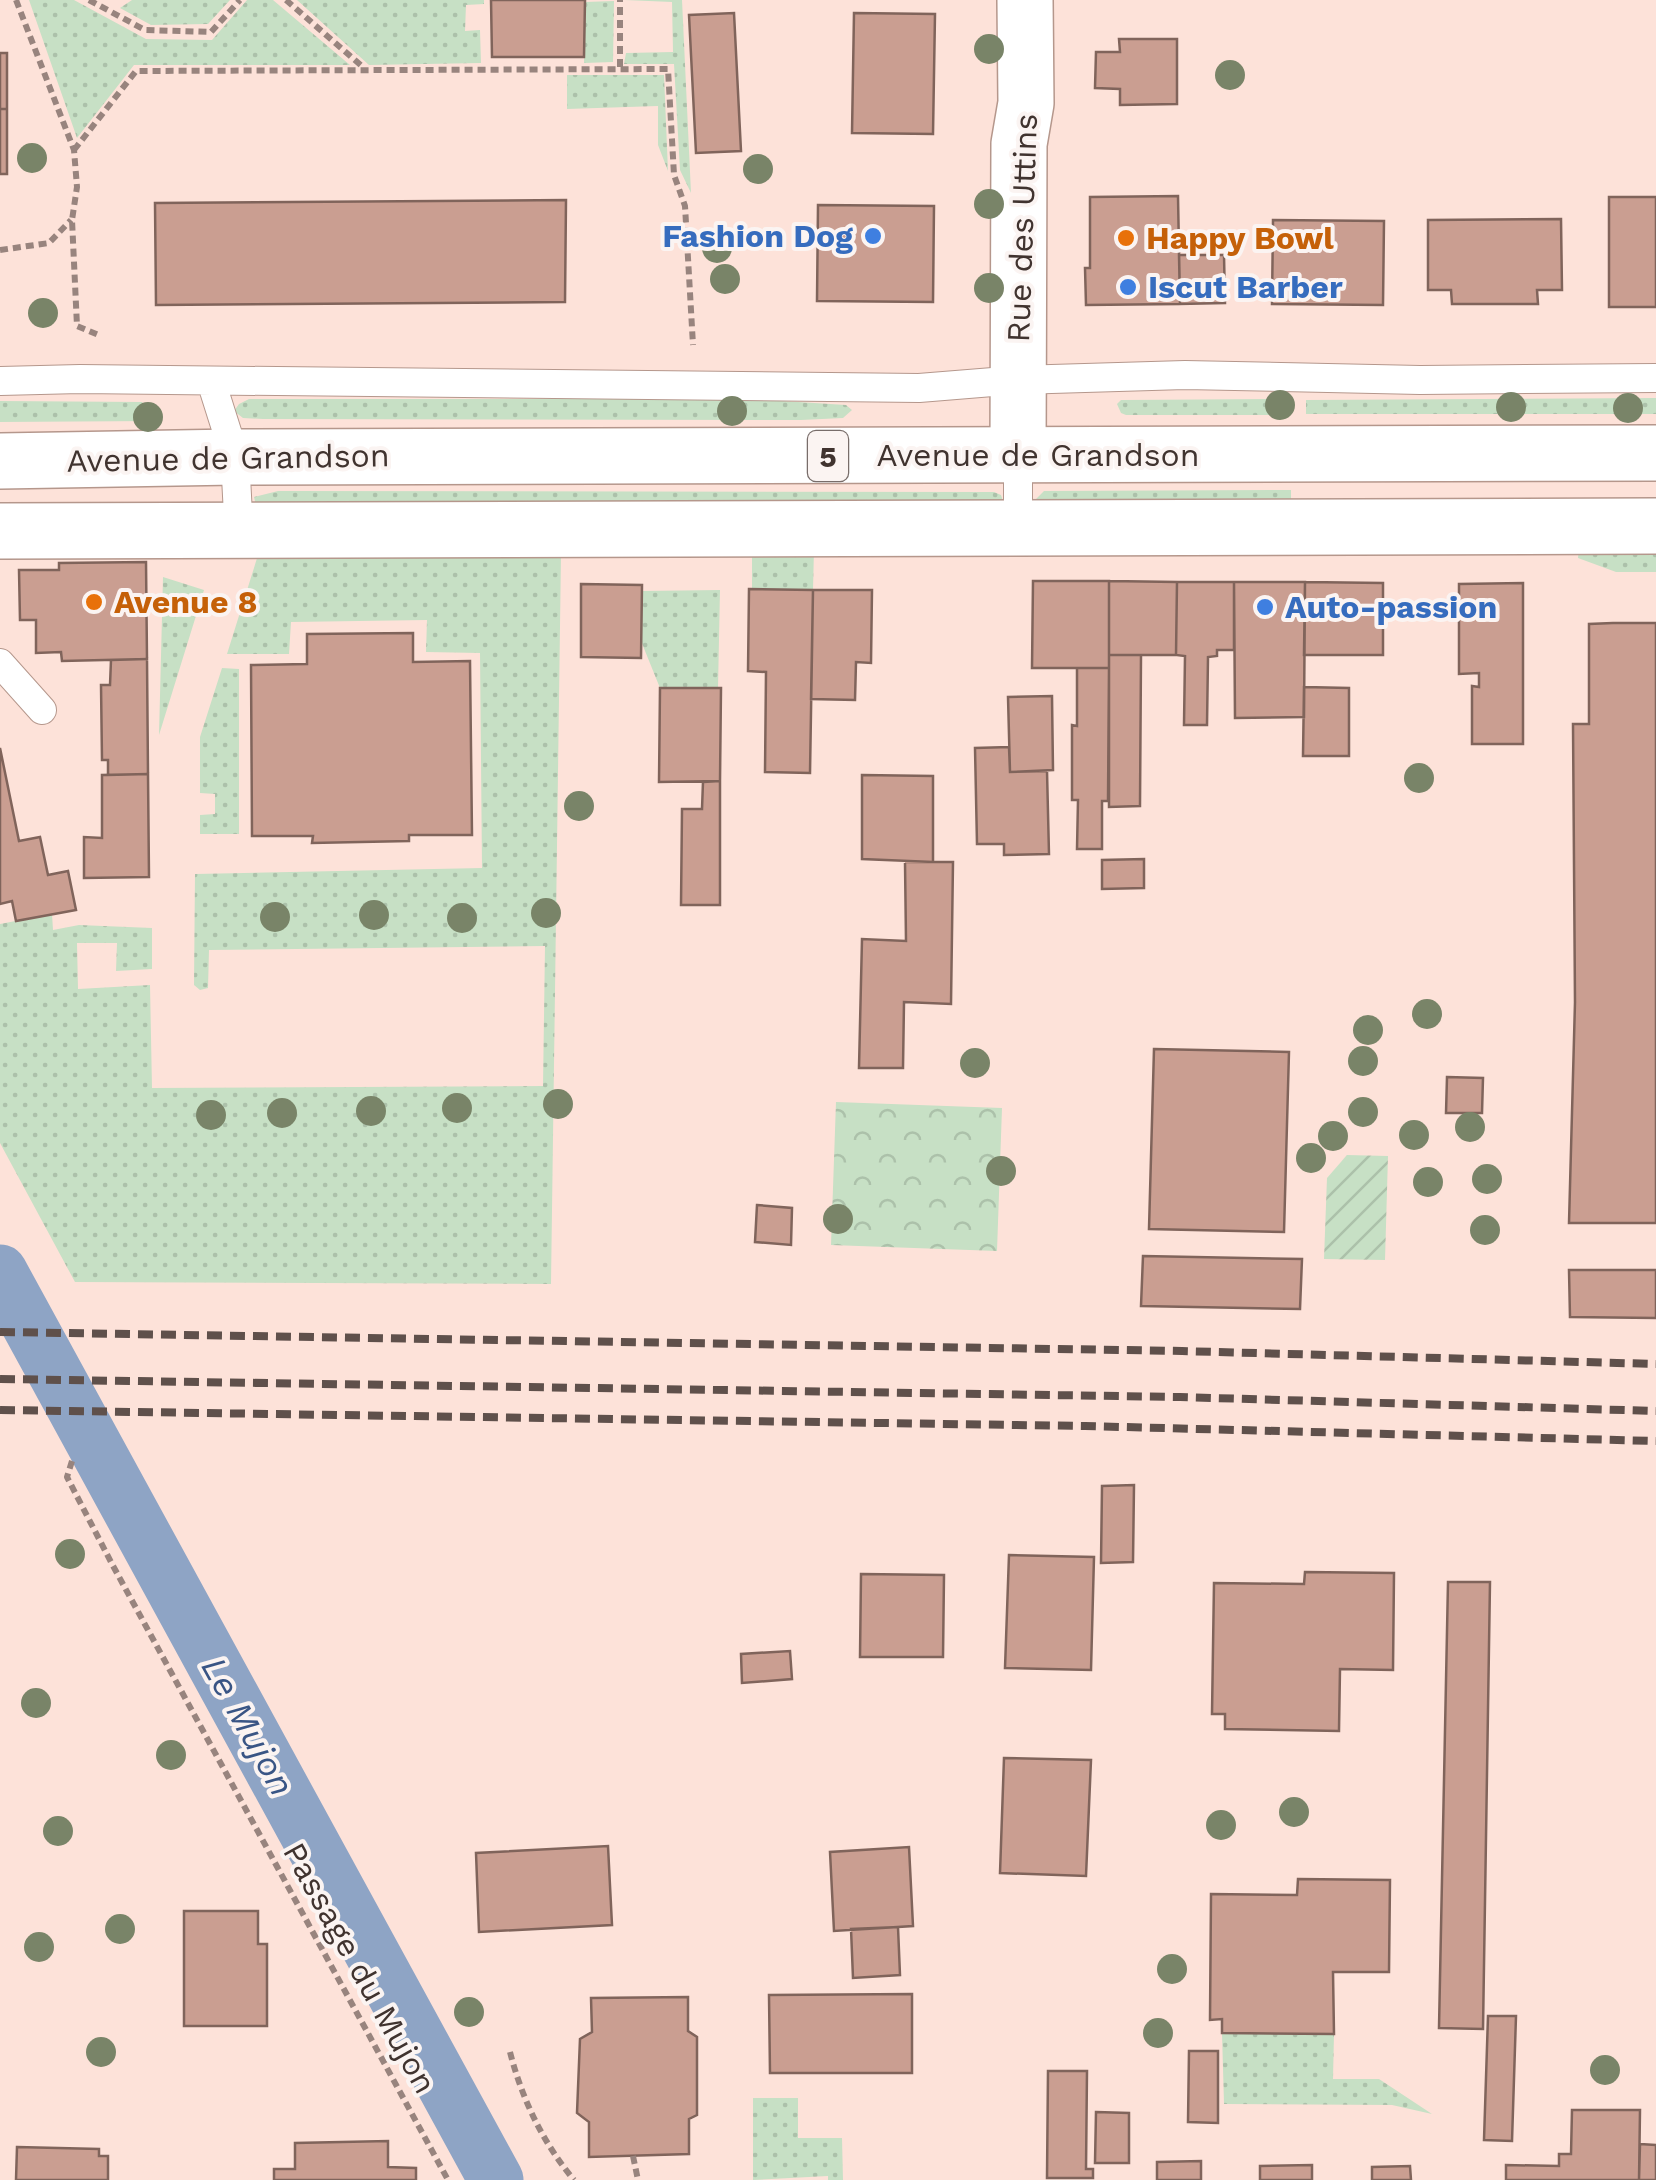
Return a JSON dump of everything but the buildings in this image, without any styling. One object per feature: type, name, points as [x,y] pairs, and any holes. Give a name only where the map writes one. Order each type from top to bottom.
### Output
[{"type":"street","name":"Rue des Uttins","points":[[1018,456],[1025,0]]},
{"type":"street","name":"Avenue de Grandson","points":[[0,461],[1656,453]]},
{"type":"street","points":[[0,531],[1656,526]]},
{"type":"lane","points":[[0,381],[919,388],[1185,374],[1420,380],[1656,378]]},
{"type":"lane","points":[[211,382],[235,457],[238,516],[244,532]]},
{"type":"lane","points":[[1018,456],[1018,528]]},
{"type":"lane","points":[[0,663],[42,710]]},
{"type":"path","points":[[16,0],[74,150],[77,187],[72,220],[77,326]]},
{"type":"path","points":[[89,0],[145,30],[211,32],[240,0]]},
{"type":"path","points":[[286,0],[364,68]]},
{"type":"path","points":[[620,0],[620,68]]},
{"type":"path","points":[[74,150],[136,70],[668,69],[674,175],[685,206],[693,346],[700,386]]},
{"type":"path","points":[[0,250],[49,243],[72,220]]},
{"type":"path","name":"Passage du Mujon","points":[[72,1461],[67,1477],[112,1564],[448,2180]]},
{"type":"path","points":[[510,2052],[521,2093],[574,2180]]},
{"type":"path","points":[[633,2156],[638,2180]]},
{"type":"green space","points":[[29,0],[74,0],[146,39],[212,40],[247,0],[273,0],[350,65],[134,65],[77,138]]},
{"type":"green space","points":[[132,0],[230,0],[208,24],[151,25],[120,8]]},
{"type":"green space","points":[[297,0],[484,0],[484,4],[466,5],[465,31],[480,30],[481,63],[369,65]]},
{"type":"green space","points":[[625,0],[682,0],[691,193],[680,170],[674,64],[624,64],[626,53],[673,52],[672,2]]},
{"type":"green space","points":[[614,1],[613,62],[584,63],[585,2]]},
{"type":"green space","points":[[567,75],[664,75],[668,171],[658,145],[658,106],[567,109]]},
{"type":"green space","points":[[1656,398],[1656,414],[1306,414],[1306,400]]},
{"type":"green space","points":[[249,399],[750,399],[846,405],[852,410],[843,418],[801,420],[243,418],[234,411]]},
{"type":"green space","points":[[1291,399],[1291,415],[1126,415],[1117,404],[1121,400]]},
{"type":"green space","points":[[0,401],[142,402],[156,421],[0,422]]},
{"type":"green space","points":[[1291,490],[1291,508],[1035,500],[1044,491]]},
{"type":"green space","points":[[278,491],[994,492],[1003,501],[257,510],[254,497]]},
{"type":"green space","points":[[1579,547],[1656,548],[1656,572],[1616,572],[1578,558]]},
{"type":"green space","points":[[814,549],[813,590],[752,589],[752,550]]},
{"type":"green space","points":[[561,554],[551,1284],[75,1282],[0,1143],[0,924],[52,914],[53,930],[79,925],[152,928],[152,969],[116,971],[117,943],[77,943],[78,989],[150,985],[152,1088],[543,1086],[545,946],[209,950],[208,988],[200,990],[194,985],[195,874],[482,868],[480,653],[426,652],[427,620],[291,622],[289,654],[227,654],[258,555]]},
{"type":"green space","points":[[163,577],[204,590],[159,735]]},
{"type":"green space","points":[[720,590],[718,688],[660,688],[641,641],[642,591]]},
{"type":"green space","points":[[222,668],[239,669],[239,834],[200,834],[200,815],[215,814],[215,794],[200,793],[200,737]]},
{"type":"green space","points":[[836,1102],[1002,1108],[997,1251],[831,1245]]},
{"type":"green space","points":[[1347,1155],[1388,1156],[1385,1260],[1324,1259],[1327,1178]]},
{"type":"green space","points":[[1222,2033],[1334,2034],[1333,2079],[1379,2079],[1432,2114],[1392,2105],[1224,2104]]},
{"type":"green space","points":[[753,2098],[798,2098],[798,2138],[842,2138],[843,2180],[828,2180],[828,2176],[753,2180]]},
{"type":"waterway","name":"Le Mujon","points":[[0,1272],[496,2180]]},
{"type":"railway","points":[[0,1332],[1182,1351],[1656,1364]]},
{"type":"railway","points":[[0,1379],[1180,1397],[1656,1411]]},
{"type":"railway","points":[[0,1410],[1085,1426],[1656,1441]]},
{"type":"place","name":"Fashion Dog","points":[[873,236]]},
{"type":"place","name":"Happy Bowl","points":[[1126,238]]},
{"type":"place","name":"Iscut Barber","points":[[1128,287]]},
{"type":"place","name":"Avenue 8","points":[[94,602]]},
{"type":"place","name":"Auto-passion","points":[[1265,607]]}]
